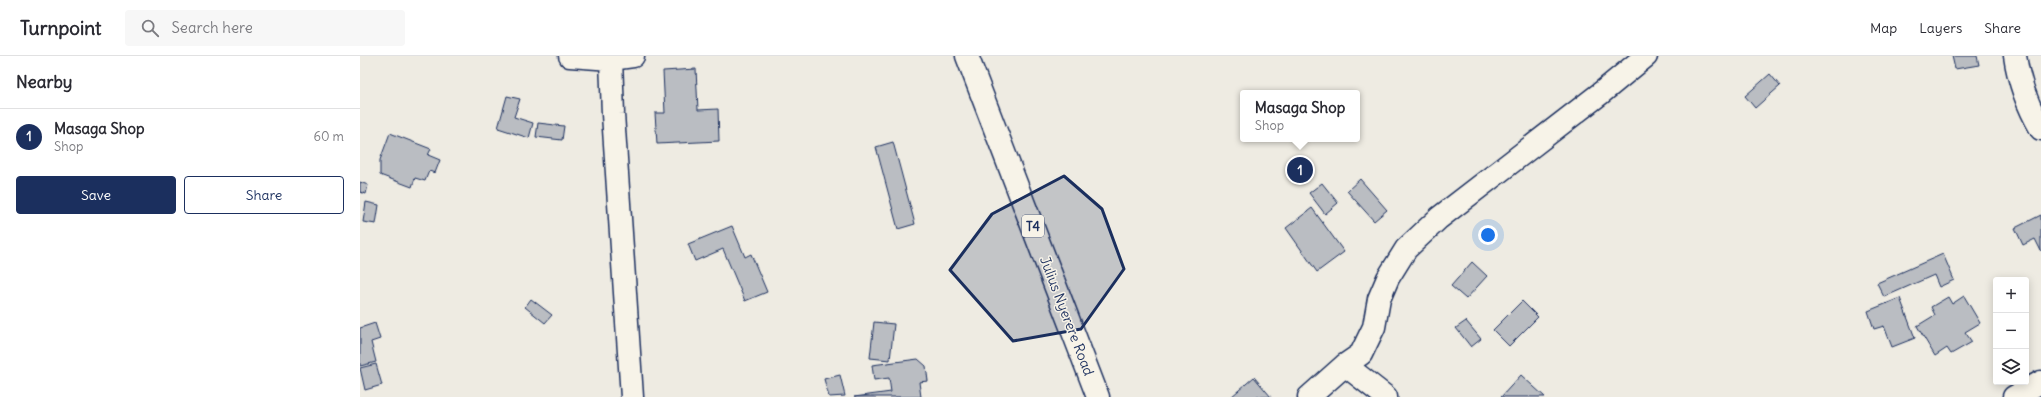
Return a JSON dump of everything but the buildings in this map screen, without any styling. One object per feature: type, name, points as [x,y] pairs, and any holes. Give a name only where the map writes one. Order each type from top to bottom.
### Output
[{"type":"main road","points":[[570,56],[611,59],[633,56]]},
{"type":"main road","name":"Julius Nyerere Road","points":[[967,56],[1098,397]]},
{"type":"main road","points":[[1309,397],[1345,365],[1361,354],[1374,327],[1379,299],[1388,278],[1406,249],[1439,218],[1595,98],[1646,56]]},
{"type":"main road","points":[[2015,56],[2018,79],[2027,104],[2041,129]]},
{"type":"main road","points":[[611,59],[613,114],[632,397]]},
{"type":"main road","points":[[1345,365],[1386,397]]},
{"type":"main road","points":[[2014,397],[2041,382]]},
{"type":"highlighted area","points":[[1064,176],[1102,209],[1124,269],[1081,329],[1013,341],[950,270],[992,214]]},
{"type":"place","name":"Masaga Shop","points":[[1300,170]]}]
